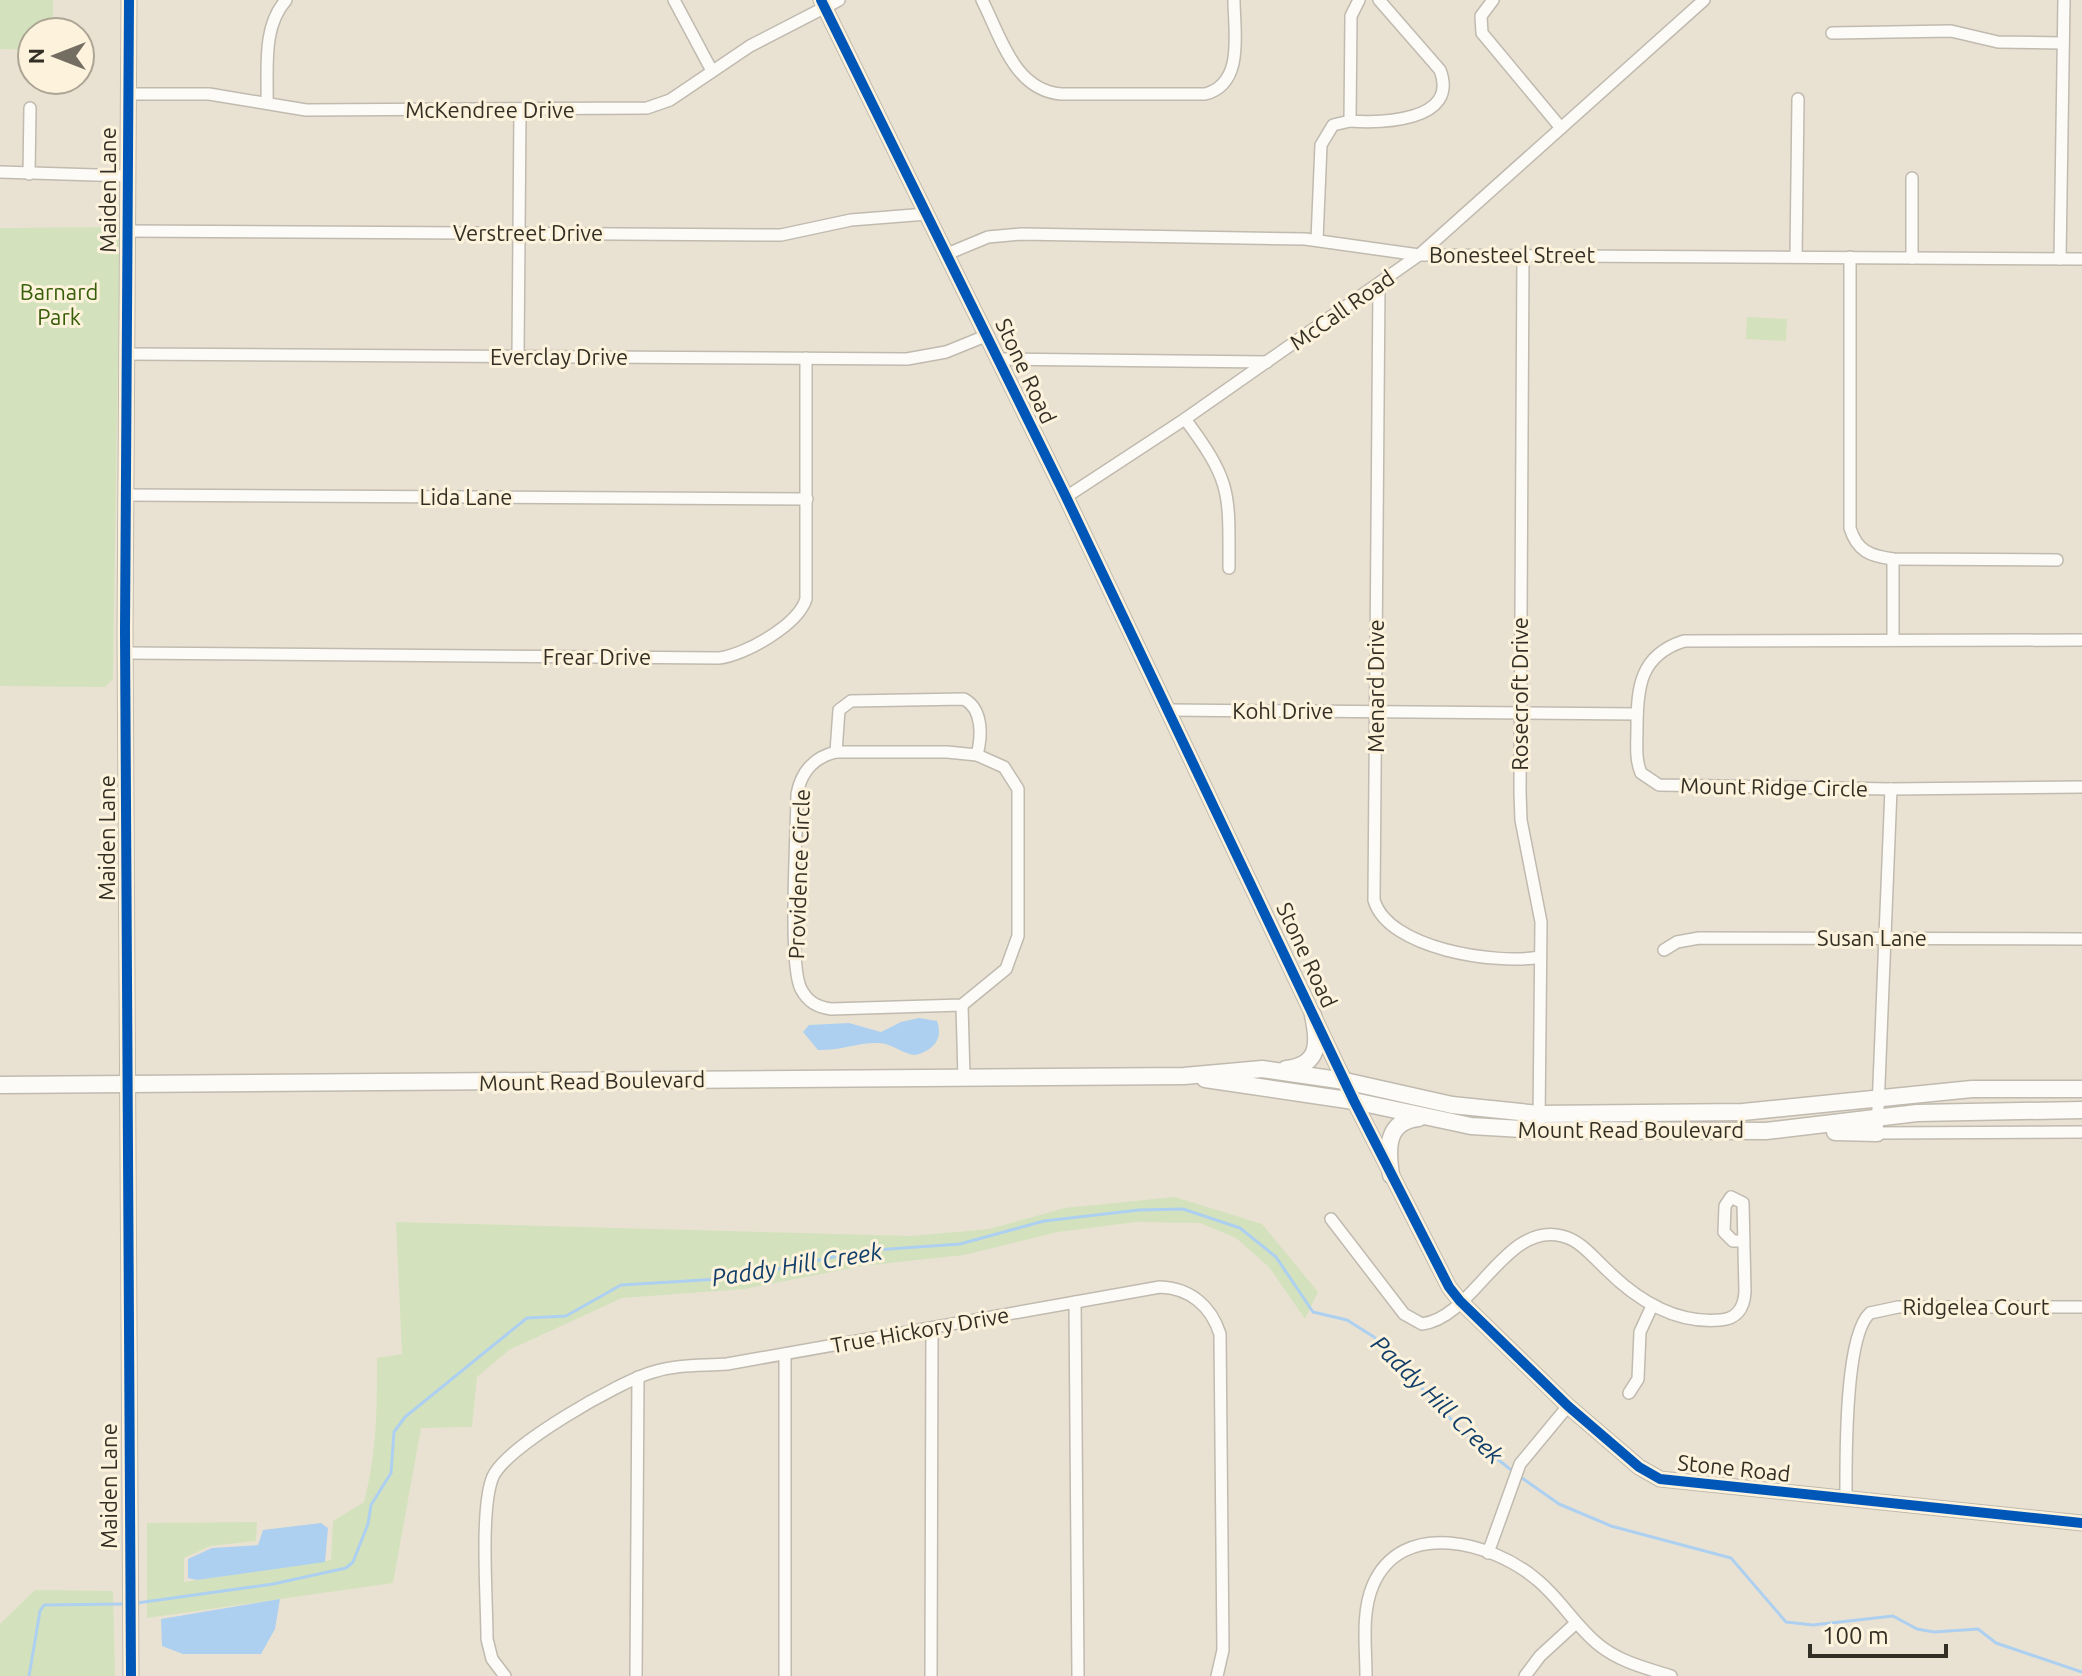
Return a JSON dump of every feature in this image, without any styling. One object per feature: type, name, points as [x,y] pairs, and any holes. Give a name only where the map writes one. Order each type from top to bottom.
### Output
[{"type":"main road","points":[[1274,1071],[1306,1065],[1314,1056],[1317,1033],[1313,1015]]},
{"type":"main road","name":"Mount Read Boulevard","points":[[0,1085],[1184,1076],[1274,1071],[1345,1081],[1539,1122],[1766,1131],[1878,1126],[2011,1109],[2082,1110]]},
{"type":"main road","name":"Mount Read Boulevard","points":[[1184,1076],[1354,1101],[1471,1126],[1743,1112],[1972,1089],[2082,1089]]},
{"type":"main road","points":[[1391,1175],[1388,1150],[1394,1129],[1405,1120],[1429,1117]]},
{"type":"street","name":"Maiden Lane","points":[[129,0],[126,653],[131,1676]]},
{"type":"street","points":[[267,102],[269,34],[277,10],[286,0]]},
{"type":"street","points":[[674,0],[712,71]]},
{"type":"street","name":"McKendree Drive","points":[[129,94],[209,94],[306,110],[647,108],[670,100],[750,46],[823,4],[839,0]]},
{"type":"street","points":[[982,0],[1019,73],[1042,91],[1205,94],[1219,89],[1230,76],[1234,0]]},
{"type":"street","points":[[1350,121],[1351,16],[1359,0]]},
{"type":"street","points":[[1317,240],[1321,145],[1333,125],[1350,121],[1407,119],[1429,107],[1443,86],[1440,70],[1379,0]]},
{"type":"street","points":[[1493,0],[1481,16],[1482,33],[1561,128]]},
{"type":"street","name":"McCall Road","points":[[1066,497],[1185,419],[1419,255],[1704,0]]},
{"type":"street","points":[[2060,259],[2064,0]]},
{"type":"street","name":"Stone Road","points":[[823,4],[988,335],[1018,404],[1169,710],[1354,1101],[1449,1287],[1460,1301],[1568,1406],[1639,1467],[1660,1479],[2082,1523]]},
{"type":"street","points":[[1832,33],[1951,31],[1998,42],[2063,43]]},
{"type":"street","points":[[1796,257],[1798,99]]},
{"type":"street","points":[[29,174],[30,108]]},
{"type":"street","points":[[518,356],[520,111]]},
{"type":"street","points":[[0,172],[128,176]]},
{"type":"street","points":[[1912,178],[1912,258]]},
{"type":"street","name":"Verstreet Drive","points":[[127,231],[781,235],[851,220],[927,214]]},
{"type":"street","name":"Bonesteel Street","points":[[947,254],[974,241],[1003,235],[1317,240],[1419,255],[2082,259]]},
{"type":"street","name":"Rosecroft Drive","points":[[1523,255],[1521,820],[1539,906],[1539,1122]]},
{"type":"street","points":[[1850,257],[1850,528],[1854,541],[1863,551],[1893,559],[2057,560]]},
{"type":"street","name":"Menard Drive","points":[[1379,284],[1374,900],[1383,920],[1402,933],[1482,959],[1512,961],[1540,957]]},
{"type":"street","name":"Everclay Drive","points":[[127,354],[925,357],[988,335]]},
{"type":"street","name":"Frear Drive","points":[[126,653],[728,657],[787,626],[803,607],[807,590],[806,358]]},
{"type":"street","points":[[999,359],[1268,362]]},
{"type":"street","points":[[1185,419],[1221,472],[1228,489],[1229,568]]},
{"type":"street","name":"Lida Lane","points":[[126,495],[807,499]]},
{"type":"street","points":[[1893,559],[1893,640]]},
{"type":"street","name":"Mount Ridge Circle","points":[[2082,640],[1684,641],[1658,652],[1644,670],[1637,714],[1638,765],[1645,778],[1659,785],[1891,789],[2082,787]]},
{"type":"street","points":[[964,1077],[962,1005],[1006,969],[1018,936],[1018,789],[1004,767],[977,755],[836,752],[839,710],[851,701],[964,699],[976,709],[980,732],[977,755]]},
{"type":"street","name":"Kohl Drive","points":[[1169,710],[1637,714]]},
{"type":"street","name":"Providence Circle","points":[[836,752],[815,761],[806,771],[797,794],[795,959],[800,987],[817,1007],[831,1009],[962,1005]]},
{"type":"street","points":[[1878,1126],[1891,789]]},
{"type":"street","name":"Susan Lane","points":[[1664,950],[1677,942],[1699,938],[2082,939]]},
{"type":"street","name":"Mount Read Boulevard","points":[[1878,1126],[2082,1132]]},
{"type":"street","points":[[1331,1219],[1413,1322],[1431,1323],[1460,1301],[1517,1247],[1551,1234],[1574,1241],[1625,1287],[1652,1306],[1703,1320],[1724,1320],[1737,1314],[1744,1301],[1744,1241]]},
{"type":"street","name":"True Hickory Drive","points":[[505,1676],[492,1659],[487,1639],[488,1500],[492,1476],[511,1452],[638,1377],[669,1368],[727,1364],[1170,1288],[1185,1292],[1201,1302],[1217,1326],[1222,1347],[1223,1650],[1217,1676]]},
{"type":"street","points":[[1075,1302],[1078,1676]]},
{"type":"street","points":[[1629,1393],[1638,1379],[1640,1332],[1652,1306]]},
{"type":"street","name":"Ridgelea Court","points":[[1846,1499],[1846,1419],[1858,1332],[1870,1313],[1898,1307],[2082,1307]]},
{"type":"street","points":[[931,1676],[932,1328]]},
{"type":"street","points":[[785,1354],[785,1676]]},
{"type":"street","points":[[636,1676],[638,1377]]},
{"type":"street","points":[[1488,1553],[1520,1464],[1568,1406]]},
{"type":"street","points":[[1366,1676],[1367,1608],[1373,1584],[1385,1566],[1410,1547],[1431,1542],[1453,1543],[1488,1553],[1534,1577],[1576,1623],[1615,1657],[1671,1676]]},
{"type":"street","points":[[1525,1676],[1540,1656],[1576,1623]]},
{"type":"green space","points":[[0,0],[53,0],[53,16],[16,16],[16,50],[0,49]]},
{"type":"green space","name":"Barnard Park","points":[[120,227],[113,679],[105,687],[0,686],[0,228]]},
{"type":"green space","points":[[1747,317],[1787,319],[1786,341],[1746,339]]},
{"type":"green space","points":[[1175,1197],[1262,1224],[1318,1292],[1305,1319],[1269,1267],[1236,1238],[1200,1223],[1136,1222],[1058,1232],[964,1255],[862,1266],[744,1289],[622,1298],[509,1350],[477,1377],[472,1427],[421,1428],[393,1583],[147,1618],[147,1523],[257,1522],[256,1541],[210,1546],[184,1558],[184,1582],[331,1560],[333,1521],[364,1502],[372,1466],[377,1358],[402,1354],[396,1222],[912,1236],[989,1229],[1065,1208]]},
{"type":"green space","points":[[35,1590],[113,1591],[115,1676],[0,1676],[0,1624]]},
{"type":"water","points":[[919,1018],[937,1021],[939,1034],[935,1044],[927,1051],[915,1055],[880,1043],[818,1050],[803,1032],[809,1025],[849,1023],[881,1032],[901,1022]]},
{"type":"water","points":[[321,1523],[328,1528],[325,1562],[197,1580],[188,1578],[188,1559],[212,1548],[258,1545],[263,1530]]},
{"type":"water","points":[[280,1599],[275,1629],[261,1654],[183,1654],[162,1646],[161,1619]]},
{"type":"waterway","name":"Paddy Hill Creek","points":[[137,1603],[273,1584],[346,1568],[353,1562],[368,1524],[371,1505],[391,1473],[394,1432],[405,1417],[527,1318],[566,1316],[621,1285],[736,1278],[861,1251],[960,1244],[1044,1221],[1139,1210],[1183,1209],[1240,1228],[1276,1257],[1313,1312],[1347,1320],[1374,1337],[1463,1432],[1510,1469]]},
{"type":"waterway","name":"Paddy Hill Creek","points":[[1522,1478],[1559,1504],[1611,1526],[1731,1558],[1786,1622],[1813,1625],[1893,1616],[1917,1629],[1934,1632],[1978,1629],[1996,1643],[2082,1672]]},
{"type":"waterway","name":"Paddy Hill Creek","points":[[29,1676],[40,1611],[44,1605],[122,1604]]},
{"type":"cycle path","points":[[129,0],[125,631],[131,1676]]},
{"type":"cycle path","points":[[821,0],[1066,497],[1354,1101],[1449,1287],[1460,1301],[1568,1406],[1639,1467],[1660,1479],[2082,1523]]}]
